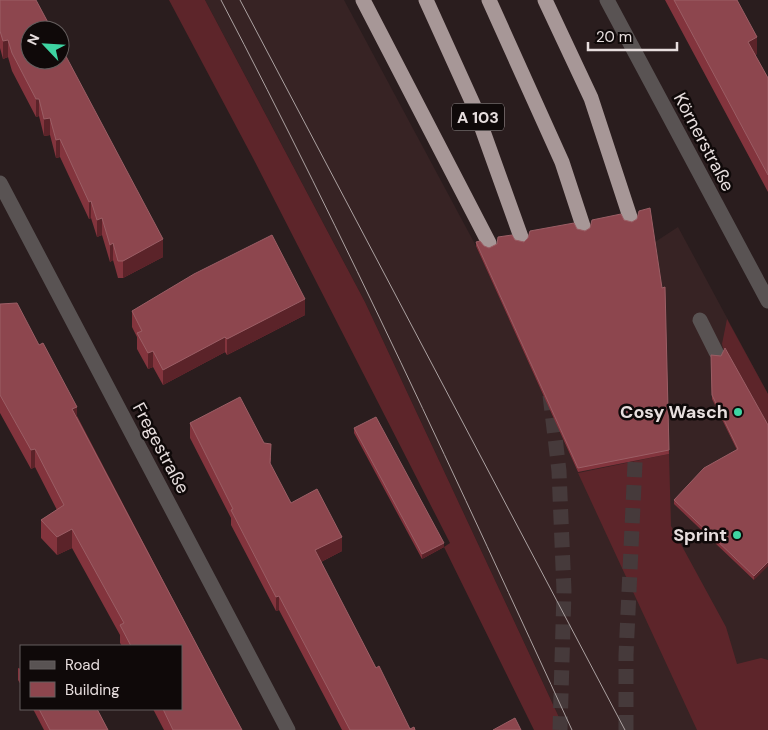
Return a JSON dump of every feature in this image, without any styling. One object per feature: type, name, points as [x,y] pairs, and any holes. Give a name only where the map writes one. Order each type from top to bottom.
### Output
[{"type":"highway","points":[[363,0],[489,243]]},
{"type":"highway","name":"A 103","points":[[426,0],[474,106],[521,238]]},
{"type":"highway","points":[[490,0],[562,162],[583,226]]},
{"type":"highway","points":[[545,0],[591,98],[630,217]]},
{"type":"street","name":"Körnerstraße","points":[[607,0],[768,301]]},
{"type":"street","name":"Fregestraße","points":[[0,183],[288,730]]},
{"type":"street","points":[[700,320],[716,352]]},
{"type":"shaded area","points":[[169,0],[205,0],[365,302],[565,730],[534,730],[444,547],[450,543],[254,160]]},
{"type":"shaded area","points":[[205,0],[344,0],[476,246],[578,472],[665,314],[655,242],[678,227],[768,394],[768,730],[565,730],[365,302]]},
{"type":"shaded area","points":[[727,319],[768,394],[768,429],[723,348],[722,344]]},
{"type":"shaded area","points":[[669,454],[671,526],[726,627],[737,664],[761,658],[768,660],[768,730],[697,730],[578,473]]},
{"type":"building","points":[[0,0],[36,0],[47,20],[20,20],[20,68],[8,40],[3,41],[0,31]]},
{"type":"building","points":[[674,0],[737,0],[757,37],[748,42],[768,78],[768,175]]},
{"type":"building","points":[[70,64],[163,239],[123,261],[118,261],[113,243],[110,245],[102,218],[97,220],[91,201],[89,202],[60,139],[56,140],[50,118],[44,119],[39,99],[36,99],[21,70],[70,70]]},
{"type":"building","points":[[650,208],[662,288],[665,287],[669,450],[578,468],[476,242],[480,241],[489,248],[497,244],[498,237],[512,235],[515,240],[524,242],[528,238],[530,231],[574,223],[577,229],[585,231],[590,228],[592,220],[621,214],[624,220],[632,222],[637,219],[639,211]]},
{"type":"building","points":[[272,235],[305,299],[227,339],[225,337],[163,370],[153,351],[148,353],[137,333],[142,331],[132,311],[194,274]]},
{"type":"building","points":[[17,303],[39,345],[43,343],[77,407],[72,409],[242,730],[173,730],[163,710],[182,710],[182,645],[130,645],[120,625],[124,623],[72,529],[57,537],[41,520],[64,505],[35,449],[31,450],[0,395],[0,304]]},
{"type":"building","name":"Sprint","points":[[725,348],[768,425],[768,562],[754,576],[674,500],[704,468],[738,449],[712,395],[711,355],[721,356]]},
{"type":"building","points":[[240,397],[264,443],[271,444],[270,463],[291,503],[317,489],[342,537],[315,550],[376,668],[379,666],[410,729],[414,727],[415,730],[350,730],[279,596],[276,597],[231,510],[233,509],[190,423]]},
{"type":"building","points":[[376,417],[444,543],[422,554],[354,428]]},
{"type":"building","points":[[40,710],[98,710],[108,730],[50,730]]},
{"type":"building","points":[[515,718],[521,730],[493,730]]},
{"type":"tunnel","points":[[550,395],[559,471],[564,591],[560,730]]},
{"type":"tunnel","points":[[626,730],[626,655],[636,442]]},
{"type":"tram line","points":[[221,0],[357,271],[572,730]]},
{"type":"tram line","points":[[240,0],[625,730]]},
{"type":"place","name":"Cosy Wasch","points":[[738,412]]},
{"type":"place","name":"Sprint","points":[[737,535]]}]
